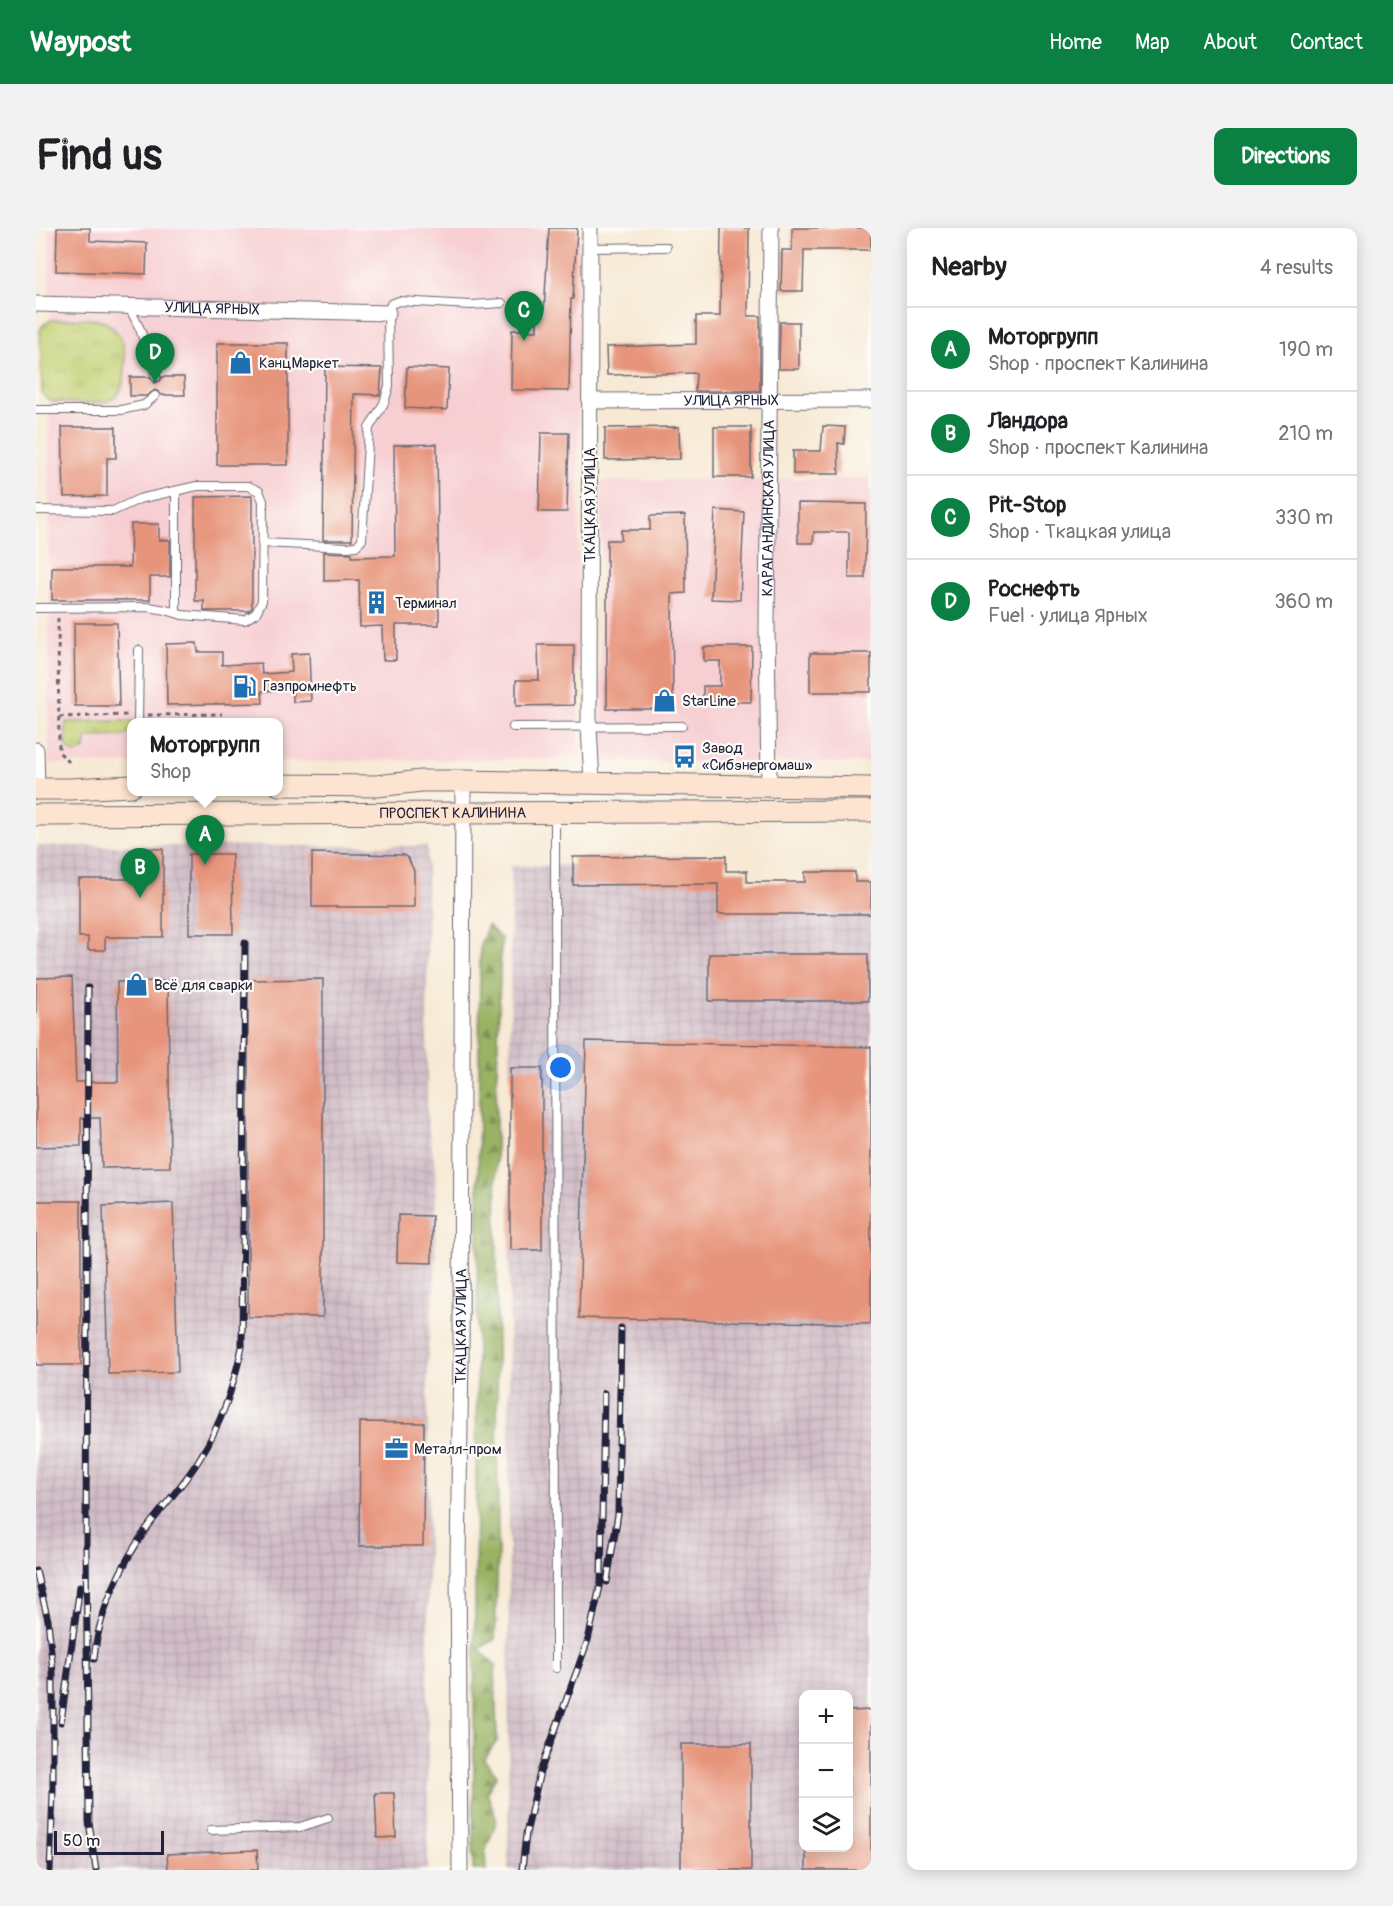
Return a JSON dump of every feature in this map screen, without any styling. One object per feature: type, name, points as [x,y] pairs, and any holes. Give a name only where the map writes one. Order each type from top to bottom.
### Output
[{"type":"main road","name":"ПРОСПЕКТ КАЛИНИНА","points":[[283,785],[377,786],[421,781],[463,781],[871,788]]},
{"type":"main road","points":[[589,811],[592,782]]},
{"type":"main road","points":[[36,809],[36,789],[127,786]]},
{"type":"main road","name":"ПРОСПЕКТ КАЛИНИНА","points":[[36,815],[871,811]]},
{"type":"street","name":"ТКАЦКАЯ УЛИЦА","points":[[590,228],[589,727],[592,782]]},
{"type":"street","name":"КАРАГАНДИНСКАЯ УЛИЦА","points":[[769,787],[768,401],[771,228]]},
{"type":"street","name":"УЛИЦА ЯРНЫХ","points":[[36,304],[388,313]]},
{"type":"street","name":"УЛИЦА ЯРНЫХ","points":[[590,401],[871,399]]},
{"type":"street","points":[[36,750],[36,789]]},
{"type":"street","name":"ТКАЦКАЯ УЛИЦА","points":[[460,1870],[458,1562],[463,781]]},
{"type":"lane","points":[[590,248],[666,247]]},
{"type":"lane","points":[[262,543],[348,547],[356,546],[362,540],[369,428],[384,403],[389,386],[388,313],[391,304],[399,302],[471,305],[502,303]]},
{"type":"lane","points":[[129,307],[140,329],[156,377]]},
{"type":"lane","points":[[36,410],[121,410],[144,405],[155,396]]},
{"type":"lane","points":[[36,510],[113,511],[139,499],[197,486],[248,486],[259,491],[263,501],[262,600],[256,613],[245,620],[182,615],[149,607],[36,608]]},
{"type":"lane","points":[[176,491],[176,613]]},
{"type":"lane","points":[[138,718],[139,650]]},
{"type":"lane","points":[[513,727],[682,726]]},
{"type":"lane","points":[[555,812],[556,1668]]},
{"type":"lane","points":[[210,1830],[300,1827],[328,1818]]},
{"type":"path","points":[[58,608],[59,752],[69,762]]},
{"type":"shaded area","points":[[49,228],[579,228],[578,758],[283,762],[283,718],[127,718],[127,763],[49,764]]},
{"type":"shaded area","points":[[871,478],[871,763],[601,761],[601,481]]},
{"type":"shaded area","points":[[36,846],[427,846],[427,1120],[435,1165],[436,1221],[435,1277],[428,1351],[428,1870],[36,1870]]},
{"type":"shaded area","points":[[573,865],[747,871],[747,882],[805,882],[855,872],[855,882],[871,882],[871,1870],[508,1870],[511,866]]},
{"type":"green space","points":[[51,320],[97,320],[109,324],[115,330],[123,344],[125,365],[122,387],[115,397],[87,404],[56,402],[44,397],[40,331],[43,325]]},
{"type":"green space","points":[[127,721],[127,734],[124,736],[87,737],[85,749],[75,754],[66,747],[66,722]]},
{"type":"green space","points":[[488,925],[501,939],[496,1107],[498,1553],[495,1639],[479,1649],[495,1665],[497,1741],[484,1760],[497,1775],[487,1792],[497,1820],[485,1853],[486,1870],[473,1870],[480,946]]},
{"type":"building","points":[[57,228],[90,228],[90,241],[147,243],[146,274],[56,271]]},
{"type":"building","points":[[549,228],[577,228],[573,299],[571,299],[569,391],[511,390],[512,330],[537,331],[537,312],[544,312]]},
{"type":"building","points":[[721,228],[749,228],[748,316],[760,316],[760,391],[695,391],[696,373],[607,375],[606,347],[696,344],[696,316],[720,316]]},
{"type":"building","points":[[792,228],[871,228],[871,250],[804,250],[803,291],[781,291],[782,250],[792,250]]},
{"type":"building","points":[[780,322],[799,322],[799,369],[779,369]]},
{"type":"building","points":[[217,343],[288,343],[288,465],[217,465]]},
{"type":"building","points":[[325,367],[382,368],[380,395],[354,394],[352,540],[323,540]]},
{"type":"building","points":[[407,367],[449,369],[447,410],[405,408]]},
{"type":"building","points":[[130,377],[150,377],[155,383],[162,377],[184,377],[185,395],[161,395],[155,390],[146,396],[130,396]]},
{"type":"building","points":[[823,426],[845,427],[844,444],[838,443],[839,474],[793,474],[793,451],[821,451]]},
{"type":"building","points":[[62,427],[116,427],[116,458],[107,458],[107,496],[64,497]]},
{"type":"building","points":[[679,427],[680,459],[605,460],[605,428]]},
{"type":"building","points":[[714,427],[751,427],[751,477],[714,477]]},
{"type":"building","points":[[541,433],[569,433],[567,512],[539,512]]},
{"type":"building","points":[[437,444],[439,625],[396,625],[396,660],[383,660],[382,626],[360,627],[359,580],[324,581],[324,552],[352,553],[352,557],[395,556],[394,445]]},
{"type":"building","points":[[252,496],[252,608],[248,611],[204,611],[204,601],[195,601],[195,497]]},
{"type":"building","points":[[798,503],[866,504],[865,578],[849,578],[849,532],[814,532],[813,543],[798,543]]},
{"type":"building","points":[[715,510],[744,512],[740,600],[711,599]]},
{"type":"building","points":[[685,515],[686,593],[672,594],[673,709],[607,709],[607,540],[621,540],[621,530],[650,530],[650,516]]},
{"type":"building","points":[[131,524],[159,524],[159,540],[170,540],[170,577],[150,577],[150,600],[52,600],[52,567],[130,567]]},
{"type":"building","points":[[74,623],[117,623],[119,706],[75,706]]},
{"type":"building","points":[[197,643],[198,652],[222,652],[222,665],[261,663],[262,674],[292,672],[291,654],[309,653],[311,701],[293,702],[293,690],[262,691],[263,703],[167,705],[166,644]]},
{"type":"building","points":[[538,645],[574,645],[574,705],[516,706],[516,680],[539,680]]},
{"type":"building","points":[[704,647],[752,647],[751,702],[703,702],[703,686],[720,686],[720,661],[704,661]]},
{"type":"building","points":[[810,653],[871,653],[871,692],[810,692]]},
{"type":"building","points":[[142,848],[163,849],[163,937],[105,937],[105,950],[88,950],[88,937],[79,937],[79,879],[141,879]]},
{"type":"building","points":[[312,853],[403,855],[408,858],[414,871],[414,907],[312,907]]},
{"type":"building","points":[[189,854],[232,854],[233,934],[189,934]]},
{"type":"building","points":[[726,856],[726,871],[747,871],[747,882],[805,882],[805,872],[855,872],[855,882],[871,882],[871,914],[718,914],[718,884],[573,885],[573,857]]},
{"type":"building","points":[[709,954],[868,954],[868,1001],[709,1001]]},
{"type":"building","points":[[72,977],[76,1082],[118,1082],[117,982],[168,981],[170,1167],[102,1168],[100,1118],[81,1118],[81,1146],[36,1147],[36,978]]},
{"type":"building","points":[[323,979],[323,1317],[248,1317],[248,980]]},
{"type":"building","points":[[586,1041],[871,1047],[871,1324],[579,1318]]},
{"type":"building","points":[[510,1068],[542,1068],[542,1250],[510,1250]]},
{"type":"building","points":[[36,1201],[81,1201],[81,1365],[36,1365]]},
{"type":"building","points":[[173,1203],[178,1372],[108,1374],[103,1206]]},
{"type":"building","points":[[398,1215],[432,1216],[432,1263],[397,1262]]},
{"type":"building","points":[[360,1422],[424,1423],[423,1546],[359,1546]]},
{"type":"building","points":[[871,1710],[871,1870],[806,1870],[806,1852],[853,1852],[853,1711]]},
{"type":"building","points":[[681,1744],[751,1744],[751,1870],[681,1870]]},
{"type":"building","points":[[375,1793],[394,1793],[396,1837],[377,1838]]},
{"type":"building","points":[[257,1850],[258,1870],[168,1870],[167,1854]]},
{"type":"railway","points":[[94,1659],[100,1624],[112,1590],[147,1528],[188,1476],[208,1445],[226,1404],[242,1347],[245,943]]},
{"type":"railway","points":[[88,988],[86,1547],[89,1822],[96,1870]]},
{"type":"railway","points":[[607,1582],[618,1514],[621,1328]]},
{"type":"railway","points":[[522,1870],[526,1834],[540,1772],[588,1640],[601,1582],[604,1393]]},
{"type":"railway","points":[[36,1571],[48,1620],[53,1672],[53,1792],[50,1870]]},
{"type":"railway","points":[[61,1722],[80,1586]]},
{"type":"place","name":"Pit-Stop","points":[[524,341]]},
{"type":"place","name":"КанцМаркет","points":[[241,363]]},
{"type":"place","name":"Роснефть","points":[[155,383]]},
{"type":"place","name":"Терминал","points":[[377,603]]},
{"type":"place","name":"Газпромнефть","points":[[245,686]]},
{"type":"place","name":"StarLine","points":[[664,701]]},
{"type":"place","name":"Завод «Сибэнергомаш»","points":[[684,757]]},
{"type":"place","name":"Моторгрупп","points":[[205,865]]},
{"type":"place","name":"Ландора","points":[[140,898]]},
{"type":"place","name":"Всё для сварки","points":[[136,985]]},
{"type":"place","name":"Металл-пром","points":[[396,1449]]}]
